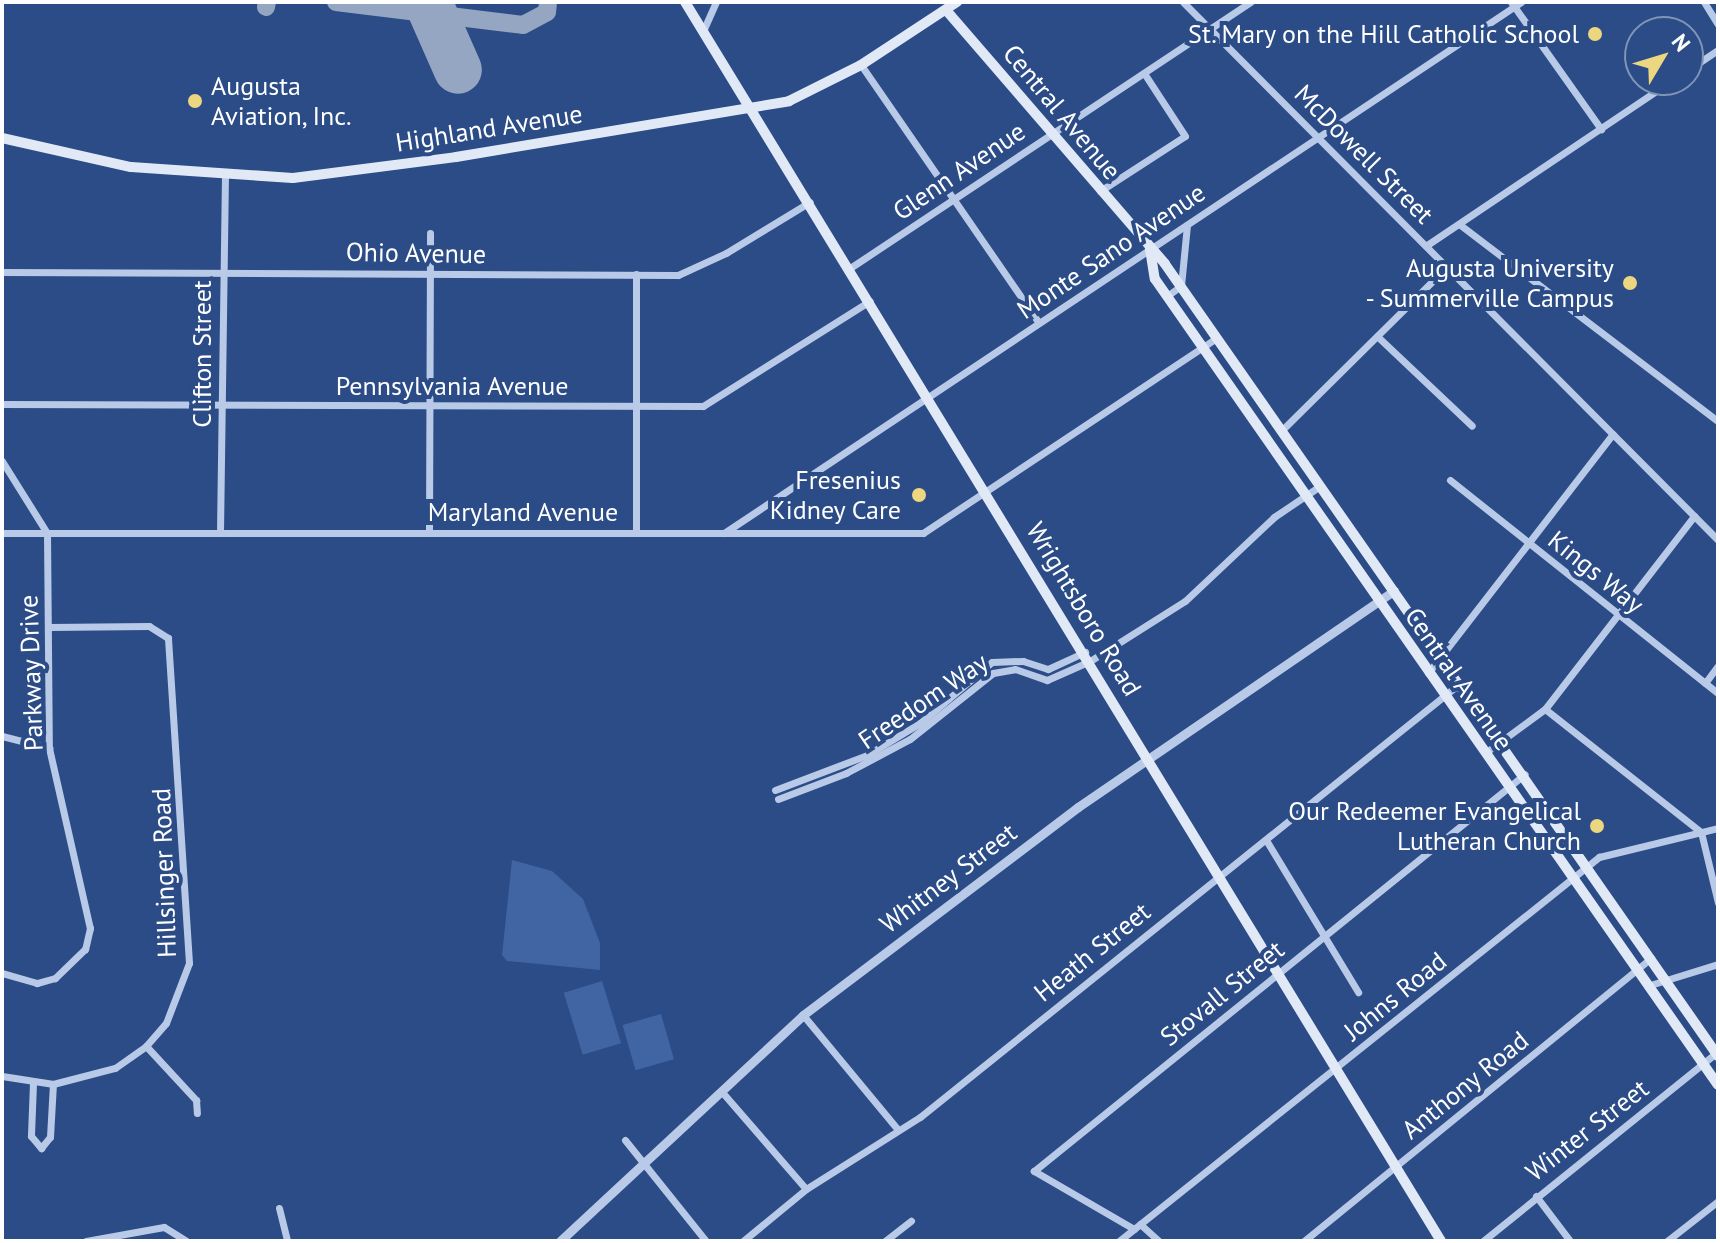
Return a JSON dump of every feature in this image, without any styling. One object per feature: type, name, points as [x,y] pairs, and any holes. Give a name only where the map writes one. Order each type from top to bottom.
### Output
[{"type":"main road","name":"Wrightsboro Road","points":[[685,2],[1088,656],[1441,1241]]},
{"type":"main road","name":"Highland Avenue","points":[[2,138],[131,167],[293,178],[339,173],[752,109],[814,92],[861,65],[943,6],[957,2]]},
{"type":"main road","name":"Central Avenue","points":[[943,6],[1181,286],[1525,774],[1717,1054]]},
{"type":"main road","name":"Central Avenue","points":[[1150,249],[1153,275],[1202,348],[1718,1085]]},
{"type":"street","points":[[703,31],[716,2]]},
{"type":"street","name":"McDowell Street","points":[[1183,2],[1718,540]]},
{"type":"street","name":"Glenn Avenue","points":[[850,268],[1251,2]]},
{"type":"street","points":[[1704,2],[1718,24]]},
{"type":"street","points":[[1515,4],[1601,129]]},
{"type":"street","name":"Monte Sano Avenue","points":[[723,534],[1515,4]]},
{"type":"street","points":[[861,65],[1039,323]]},
{"type":"street","points":[[1100,191],[1185,136],[1144,73]]},
{"type":"street","points":[[1427,245],[1649,96]]},
{"type":"street","name":"Clifton Street","points":[[220,532],[225,175]]},
{"type":"street","name":"Ohio Avenue","points":[[2,272],[678,275],[700,267],[810,202]]},
{"type":"street","points":[[1459,224],[1718,421]]},
{"type":"street","points":[[1167,296],[1181,286],[1187,225]]},
{"type":"street","points":[[429,532],[430,233]]},
{"type":"street","points":[[1282,430],[1447,267]]},
{"type":"street","points":[[636,274],[636,533]]},
{"type":"street","name":"Pennsylvania Avenue","points":[[2,404],[703,406],[870,301]]},
{"type":"street","points":[[1378,337],[1472,426]]},
{"type":"street","name":"Maryland Avenue","points":[[2,533],[923,533],[1217,338]]},
{"type":"street","points":[[1428,673],[1613,434]]},
{"type":"street","points":[[2,461],[47,533]]},
{"type":"street","name":"Kings Way","points":[[1450,480],[1616,615],[1718,693]]},
{"type":"street","name":"Freedom Way","points":[[776,794],[846,773],[910,739],[993,673],[1015,669],[1047,680],[1185,601],[1274,517],[1320,486]]},
{"type":"street","points":[[1485,753],[1545,709],[1694,516]]},
{"type":"street","name":"Parkway Drive","points":[[2,973],[37,983],[55,978],[85,949],[90,928],[49,748],[47,533]]},
{"type":"street","name":"Whitney Street","points":[[560,1241],[803,1015],[1149,757],[1394,591]]},
{"type":"street","name":"Hillsinger Road","points":[[2,1076],[53,1084],[115,1068],[146,1046],[166,1023],[189,963],[170,646],[162,632],[149,626],[49,627]]},
{"type":"street","points":[[1705,683],[1718,666]]},
{"type":"street","name":"Heath Street","points":[[743,1241],[806,1189],[898,1130],[1459,684]]},
{"type":"street","points":[[1545,709],[1701,832],[1718,903]]},
{"type":"street","points":[[2,736],[49,748]]},
{"type":"street","name":"Stovall Street","points":[[1137,1226],[1034,1171],[1525,774]]},
{"type":"street","name":"Johns Road","points":[[1119,1241],[1586,867],[1615,851],[1718,828]]},
{"type":"street","points":[[1266,840],[1358,992]]},
{"type":"street","name":"Anthony Road","points":[[1304,1241],[1651,958]]},
{"type":"street","points":[[1647,986],[1665,977],[1718,964]]},
{"type":"street","points":[[803,1015],[898,1130]]},
{"type":"street","points":[[146,1046],[196,1100],[197,1113]]},
{"type":"street","name":"Winter Street","points":[[1483,1241],[1717,1054]]},
{"type":"street","points":[[33,1083],[31,1136],[41,1148],[50,1137],[53,1084]]},
{"type":"street","points":[[722,1092],[806,1189]]},
{"type":"street","points":[[625,1140],[706,1241]]},
{"type":"street","points":[[1536,1196],[1570,1241]]},
{"type":"street","points":[[1667,1241],[1718,1201]]},
{"type":"street","points":[[279,1208],[287,1241]]},
{"type":"street","points":[[885,1241],[911,1221]]},
{"type":"street","points":[[1137,1226],[1159,1241]]},
{"type":"street","points":[[86,1241],[164,1227],[186,1241]]},
{"type":"shaded area","points":[[512,860],[552,871],[583,899],[600,943],[600,970],[507,961],[502,955]]},
{"type":"shaded area","points":[[602,981],[621,1043],[583,1055],[564,993]]},
{"type":"shaded area","points":[[661,1014],[674,1059],[636,1070],[623,1025]]},
{"type":"taxiway","points":[[266,7],[267,2]]},
{"type":"taxiway","points":[[336,2],[523,25],[547,12],[548,2]]},
{"type":"runway","points":[[428,2],[458,70]]},
{"type":"place","name":"St. Mary on the Hill Catholic School","points":[[1595,34]]},
{"type":"place","name":"Augusta Aviation, Inc.","points":[[195,101]]},
{"type":"place","name":"Augusta University - Summerville Campus","points":[[1630,283]]},
{"type":"place","name":"Fresenius Kidney Care","points":[[919,495]]},
{"type":"place","name":"Our Redeemer Evangelical Lutheran Church","points":[[1597,826]]}]
